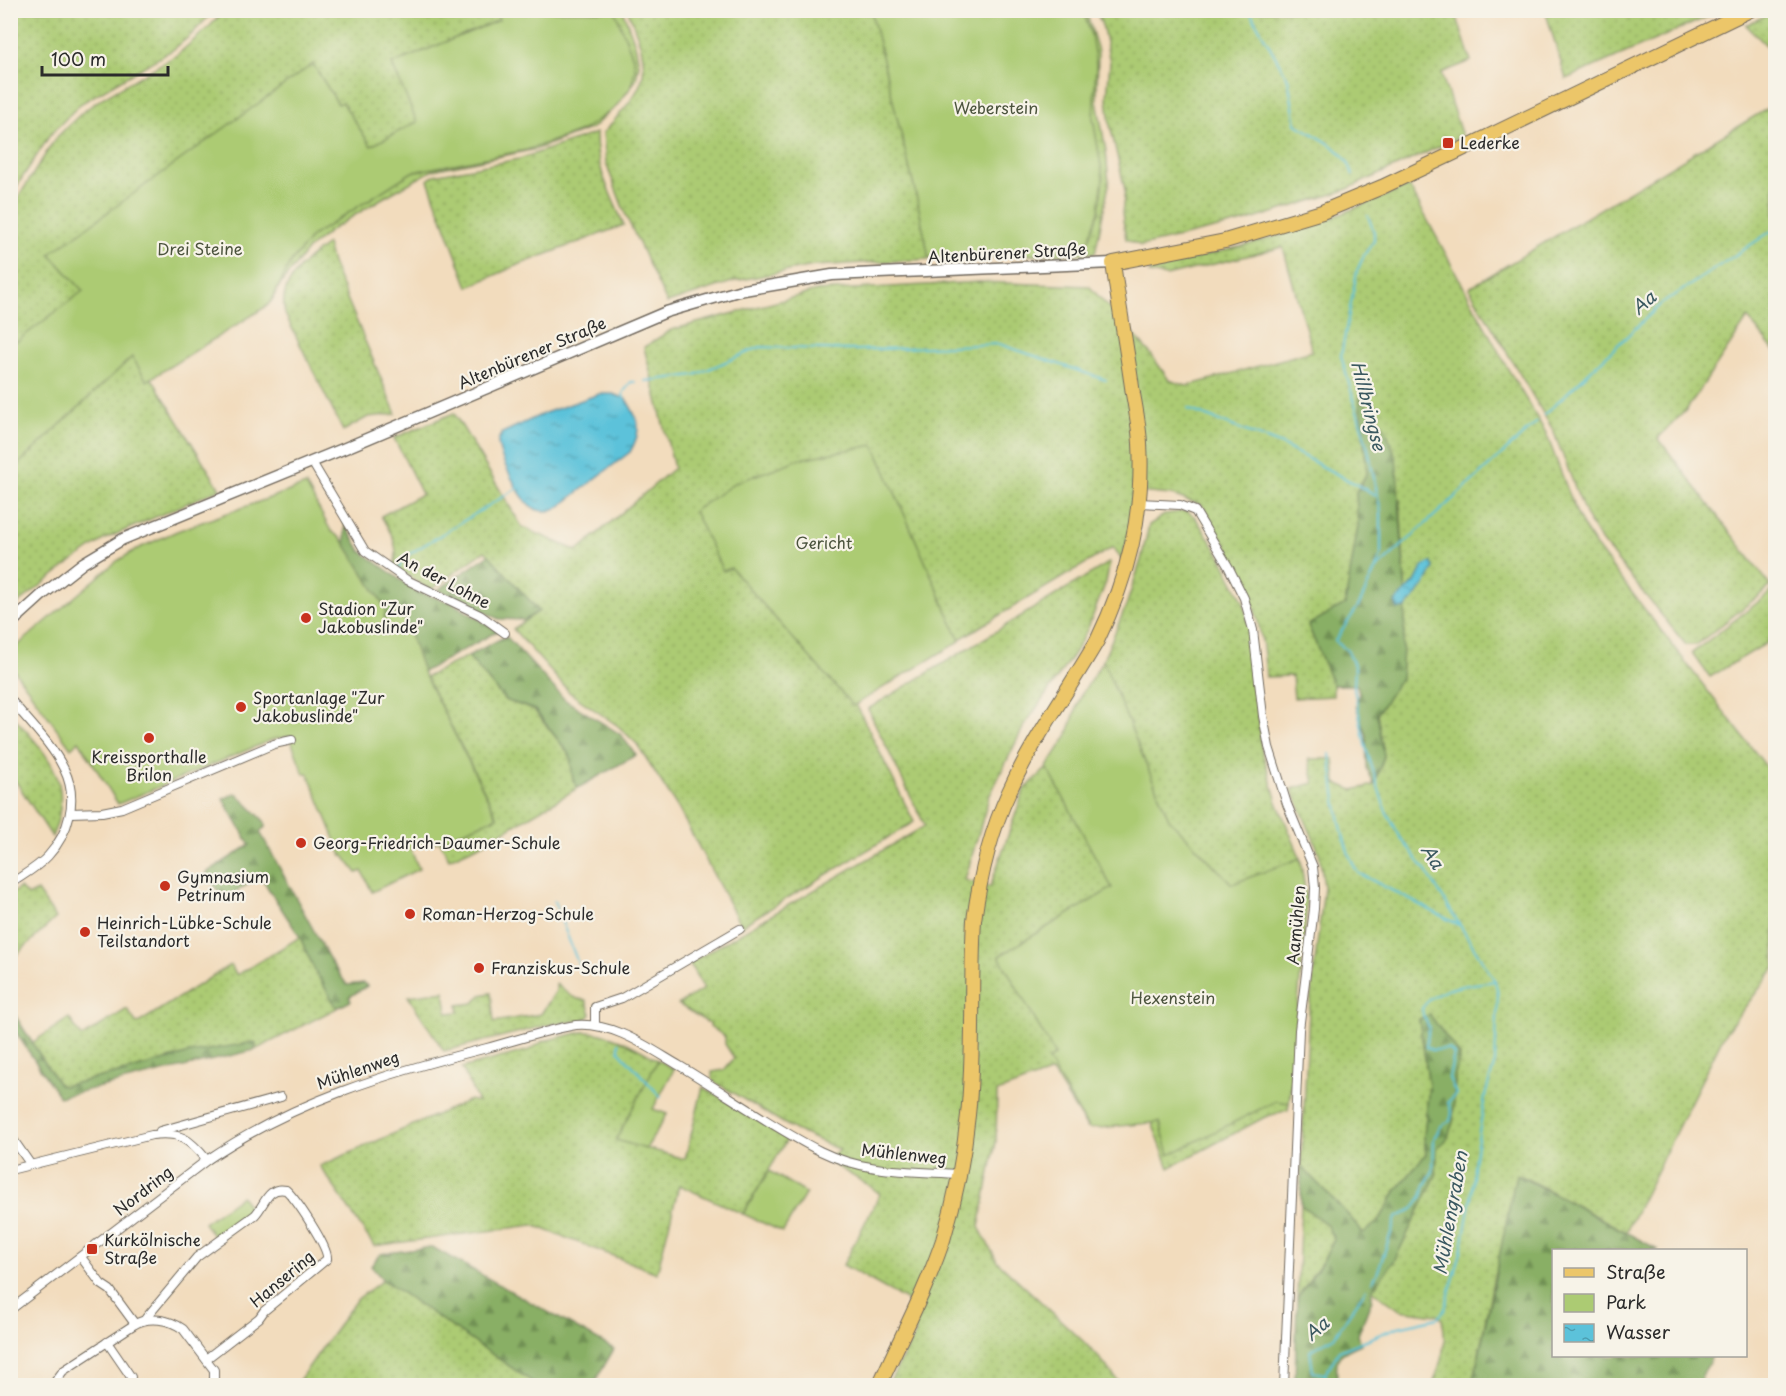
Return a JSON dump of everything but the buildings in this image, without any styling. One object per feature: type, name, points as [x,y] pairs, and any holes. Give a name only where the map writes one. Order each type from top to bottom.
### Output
[{"type":"main road","points":[[879,1386],[923,1290],[942,1241],[959,1174],[971,1089],[972,947],[977,895],[983,865],[1009,790],[1097,641],[1117,598],[1132,546],[1139,503],[1140,442],[1113,263],[1236,239],[1322,212],[1452,154],[1750,10]]},
{"type":"street","name":"Altenbürener Straße","points":[[10,624],[42,595],[108,547],[666,312],[738,291],[832,275],[1113,263]]},
{"type":"street","name":"An der Lohne","points":[[312,462],[364,551],[407,580],[480,615],[505,633]]},
{"type":"street","name":"Aamühlen","points":[[1139,503],[1180,505],[1195,511],[1244,598],[1253,630],[1269,747],[1287,804],[1313,867],[1316,888],[1299,1030],[1284,1386]]},
{"type":"street","points":[[10,699],[54,753],[65,771],[70,786],[70,813],[63,832],[47,856],[10,884]]},
{"type":"street","points":[[70,813],[102,812],[122,808],[274,744],[292,740]]},
{"type":"street","points":[[595,1025],[595,1007],[622,998],[740,929]]},
{"type":"street","name":"Mühlenweg","points":[[207,1160],[283,1116],[354,1086],[406,1069],[570,1026],[595,1025],[614,1030],[653,1050],[710,1083],[772,1124],[820,1151],[844,1161],[873,1169],[959,1174]]},
{"type":"street","points":[[10,1170],[152,1135],[184,1123],[281,1097]]},
{"type":"street","points":[[152,1135],[170,1133],[184,1137],[194,1144],[207,1160]]},
{"type":"street","points":[[10,1135],[27,1166]]},
{"type":"street","name":"Nordring","points":[[10,1310],[207,1160]]},
{"type":"street","points":[[10,1176],[27,1166]]},
{"type":"street","name":"Hansering","points":[[146,1318],[197,1257],[255,1215],[265,1198],[277,1190],[286,1190],[327,1250],[327,1259],[264,1311],[256,1321],[206,1359]]},
{"type":"street","points":[[81,1257],[102,1284],[110,1290],[135,1324]]},
{"type":"street","points":[[52,1386],[63,1371],[146,1318],[180,1326],[214,1370],[214,1386]]},
{"type":"street","points":[[107,1342],[131,1377],[129,1386]]},
{"type":"green space","points":[[11,10],[214,11],[174,49],[80,104],[50,135],[11,195]]},
{"type":"green space","points":[[1545,10],[1721,10],[1721,11],[1566,79]]},
{"type":"green space","points":[[224,11],[623,11],[635,44],[639,64],[636,80],[619,103],[592,128],[537,149],[433,170],[381,199],[334,228],[308,249],[266,303],[151,377],[220,489],[105,539],[67,565],[11,609],[11,209],[55,139],[71,123],[104,97],[177,55]]},
{"type":"green space","name":"Drei Steine","points":[[495,11],[615,11],[634,60],[635,70],[631,87],[615,108],[581,131],[527,150],[412,172],[312,236],[289,265],[267,306],[147,381],[132,357],[11,471],[11,336],[16,342],[83,291],[50,254],[313,64],[338,104],[342,102],[371,146],[417,122],[392,64],[499,20]]},
{"type":"green space","points":[[628,11],[1086,11],[1098,51],[1097,101],[1109,184],[1095,253],[978,256],[814,266],[735,281],[667,303],[626,216],[606,163],[603,133],[638,89],[644,64],[642,50]]},
{"type":"green space","name":"Weberstein","points":[[871,11],[1083,11],[1091,35],[1096,65],[1093,118],[1103,178],[1099,211],[1089,240],[1056,251],[1035,254],[929,258],[917,199]]},
{"type":"green space","points":[[1096,11],[1455,11],[1471,61],[1441,73],[1462,136],[1345,190],[1244,222],[1141,246],[1126,239],[1122,213],[1125,190],[1110,125],[1107,98],[1110,62],[1103,28]]},
{"type":"green space","points":[[1775,11],[1775,54],[1746,25]]},
{"type":"green space","points":[[1775,104],[1775,352],[1748,318],[1687,409],[1658,438],[1771,586],[1696,645],[1686,645],[1598,537],[1586,516],[1553,430],[1469,288]]},
{"type":"green space","points":[[596,133],[601,169],[624,225],[518,265],[468,287],[428,180],[434,175],[519,159]]},
{"type":"green space","points":[[1409,186],[1508,369],[1546,433],[1578,517],[1592,541],[1775,778],[1775,968],[1725,1033],[1626,1232],[1522,1176],[1494,1276],[1473,1385],[1433,1385],[1444,1345],[1442,1319],[1437,1315],[1400,1310],[1372,1290],[1394,1261],[1436,1175],[1437,1148],[1447,1139],[1453,1122],[1455,1075],[1460,1056],[1430,1016],[1419,1019],[1429,1085],[1424,1137],[1426,1154],[1397,1190],[1379,1221],[1364,1234],[1301,1166],[1309,1012],[1324,887],[1319,852],[1292,789],[1314,783],[1309,759],[1334,759],[1336,783],[1353,790],[1374,785],[1384,756],[1377,714],[1401,678],[1406,600],[1400,500],[1360,397],[1367,473],[1356,492],[1358,526],[1345,605],[1308,625],[1333,685],[1333,696],[1294,698],[1292,676],[1266,677],[1262,641],[1252,601],[1230,552],[1202,505],[1171,495],[1139,492],[1122,560],[1113,547],[855,702],[914,822],[741,926],[678,808],[637,744],[618,726],[570,693],[513,629],[539,611],[485,551],[430,590],[394,566],[395,546],[381,516],[422,494],[394,438],[454,413],[522,527],[577,551],[674,468],[644,347],[671,330],[817,291],[980,282],[1089,286],[1150,353],[1169,380],[1187,386],[1312,351],[1283,247],[1166,276],[1149,273],[1153,269],[1254,243],[1319,223]]},
{"type":"green space","points":[[327,244],[332,263],[396,414],[368,417],[343,431],[285,314],[284,303],[285,293],[295,274],[310,257]]},
{"type":"green space","points":[[1359,396],[1385,428],[1396,457],[1406,600],[1401,678],[1377,714],[1384,756],[1374,785],[1367,768],[1366,735],[1356,706],[1359,693],[1357,685],[1333,685],[1308,625],[1345,604],[1358,526],[1356,492],[1367,473]]},
{"type":"green space","name":"Gericht","points":[[874,445],[960,641],[853,706],[731,568],[723,571],[694,511],[735,483],[800,459]]},
{"type":"green space","name":"Sportanlage \"Zur Jakobuslinde\"","points":[[306,485],[331,531],[342,539],[386,609],[384,618],[401,615],[406,623],[423,672],[497,817],[440,841],[410,848],[419,869],[372,892],[362,871],[357,873],[342,856],[308,773],[304,774],[291,736],[274,739],[118,804],[79,741],[71,748],[11,666],[10,652],[117,561],[177,531]]},
{"type":"green space","points":[[1186,511],[1195,517],[1221,557],[1243,601],[1252,636],[1261,747],[1277,802],[1300,857],[1306,898],[1292,1031],[1291,1091],[1288,1110],[1265,1117],[1169,1168],[1151,1120],[1087,1128],[1052,1072],[997,1092],[996,1142],[979,1227],[997,1261],[1084,1342],[1121,1385],[888,1385],[916,1333],[906,1300],[843,1265],[880,1194],[826,1160],[840,1150],[795,1130],[713,1081],[712,1072],[724,1070],[734,1058],[725,1044],[725,1037],[710,1024],[678,1004],[704,989],[689,963],[925,826],[868,709],[1110,562],[1106,582],[1088,628],[1075,652],[1024,726],[989,797],[965,880],[990,887],[1024,790],[1047,768],[1068,735],[1080,697],[1102,663],[1126,606],[1141,560],[1149,525],[1166,514]]},
{"type":"green space","points":[[345,524],[361,551],[417,592],[452,603],[498,631],[423,672],[401,616],[384,619],[386,609],[345,544]]},
{"type":"green space","points":[[489,555],[539,611],[525,620],[499,619],[438,590]]},
{"type":"green space","points":[[1775,589],[1775,638],[1710,677],[1692,653]]},
{"type":"green space","points":[[506,636],[565,700],[620,734],[636,755],[578,788],[573,780],[570,755],[535,710],[505,700],[468,656]]},
{"type":"green space","points":[[468,656],[505,700],[534,710],[570,755],[573,780],[578,788],[484,843],[449,859],[440,841],[497,816],[426,677]]},
{"type":"green space","name":"Hexenstein","points":[[1103,661],[1169,819],[1232,884],[1300,858],[1306,897],[1289,1103],[1276,1101],[1169,1155],[1160,1122],[1089,1129],[1048,1060],[1055,1055],[999,956],[1112,888],[1047,767],[1067,736],[1081,695]]},
{"type":"green space","points":[[11,714],[46,756],[59,784],[61,800],[59,817],[52,837],[11,774]]},
{"type":"green space","points":[[236,793],[264,821],[266,826],[260,832],[331,962],[347,985],[364,983],[367,986],[349,997],[351,1001],[337,1008],[315,971],[300,937],[260,876],[224,900],[206,873],[250,845],[223,799]]},
{"type":"green space","points":[[20,888],[28,896],[37,891],[56,918],[11,960],[11,894]]},
{"type":"green space","points":[[300,937],[315,971],[337,1008],[255,1050],[256,1044],[190,1053],[63,1086],[59,1085],[32,1043],[69,1018],[82,1037],[127,1009],[137,1024],[230,965],[237,975]]},
{"type":"green space","points":[[556,984],[574,997],[586,1000],[591,1014],[589,1017],[444,1051],[408,996],[444,991],[447,1013],[459,1012],[458,1005],[474,1003],[481,995],[491,993],[494,1022],[541,1014],[556,991]]},
{"type":"green space","points":[[11,1009],[59,1085],[63,1086],[190,1053],[254,1042],[256,1044],[255,1050],[59,1097],[11,1025]]},
{"type":"green space","points":[[1430,1015],[1460,1056],[1455,1075],[1453,1122],[1447,1139],[1437,1148],[1436,1175],[1394,1261],[1372,1290],[1372,1299],[1358,1335],[1361,1344],[1338,1358],[1337,1385],[1295,1385],[1297,1298],[1324,1259],[1334,1239],[1326,1224],[1301,1205],[1301,1166],[1363,1233],[1379,1221],[1397,1190],[1426,1154],[1424,1137],[1429,1085],[1419,1019]]},
{"type":"green space","points":[[583,1032],[613,1037],[658,1060],[617,1140],[685,1159],[703,1087],[788,1138],[743,1214],[679,1185],[657,1273],[533,1225],[374,1246],[320,1166],[470,1100],[478,1102],[462,1068],[530,1050],[543,1041]]},
{"type":"green space","points":[[658,1060],[674,1069],[653,1109],[667,1114],[646,1149],[616,1140]]},
{"type":"green space","points":[[769,1171],[806,1193],[783,1232],[743,1214]]},
{"type":"green space","points":[[1516,1174],[1657,1249],[1552,1249],[1552,1357],[1712,1357],[1698,1385],[1473,1385]]},
{"type":"green space","points":[[241,1196],[253,1212],[216,1240],[204,1223]]},
{"type":"green space","points":[[1301,1205],[1326,1224],[1334,1239],[1324,1259],[1297,1298]]},
{"type":"green space","points":[[432,1247],[614,1349],[593,1385],[537,1385],[383,1280],[371,1266],[380,1254]]},
{"type":"green space","points":[[383,1280],[537,1385],[295,1386],[356,1300]]},
{"type":"water","points":[[599,394],[613,394],[626,399],[630,406],[638,425],[638,431],[630,452],[555,510],[535,509],[524,498],[507,468],[499,449],[500,436],[545,413]]},
{"type":"water","points":[[1431,562],[1434,568],[1424,586],[1406,608],[1398,609],[1395,602],[1415,582],[1422,568]]},
{"type":"waterway","name":"Hillbringse","points":[[1249,10],[1288,79],[1296,124],[1338,150],[1353,175]]},
{"type":"waterway","name":"Hillbringse","points":[[1368,216],[1374,232],[1374,241],[1357,271],[1341,356],[1368,449],[1381,512],[1381,555],[1376,568]]},
{"type":"waterway","name":"Aa","points":[[1544,415],[1660,305],[1776,228]]},
{"type":"waterway","points":[[645,381],[695,375],[760,347],[856,350],[999,344],[1106,380]]},
{"type":"waterway","points":[[624,400],[623,393],[631,382],[635,382]]},
{"type":"waterway","points":[[1188,409],[1282,445],[1376,495]]},
{"type":"waterway","name":"Aa","points":[[1372,1282],[1377,1274],[1396,1218],[1413,1209],[1422,1196],[1433,1171],[1434,1138],[1441,1126],[1450,1121],[1452,1113],[1448,1102],[1456,1094],[1449,1078],[1454,1054],[1449,1049],[1432,1050],[1426,1047],[1429,1027],[1422,1008],[1429,1000],[1446,990],[1495,981],[1426,871],[1400,837],[1385,809],[1365,745],[1354,688],[1355,668],[1348,651],[1335,641],[1359,605],[1375,570],[1537,422]]},
{"type":"waterway","points":[[398,571],[403,558],[519,487]]},
{"type":"waterway","name":"Mühlengraben","points":[[1330,754],[1342,832],[1358,873],[1459,925]]},
{"type":"waterway","points":[[554,901],[581,971]]},
{"type":"waterway","name":"Mühlengraben","points":[[1325,1374],[1339,1351],[1398,1327],[1438,1318],[1445,1309],[1461,1252],[1485,1096],[1495,1062],[1498,993],[1495,981]]},
{"type":"waterway","points":[[619,1043],[619,1051],[661,1097]]},
{"type":"waterway","name":"Aa","points":[[1327,1386],[1325,1374],[1313,1372],[1310,1351],[1334,1337],[1366,1289]]},
{"type":"place","name":"Lederke","points":[[1448,143]]},
{"type":"place","name":"Stadion \"Zur Jakobuslinde\"","points":[[306,618]]},
{"type":"place","name":"Sportanlage \"Zur Jakobuslinde\"","points":[[241,707]]},
{"type":"place","name":"Kreissporthalle Brilon","points":[[149,738]]},
{"type":"place","name":"Georg-Friedrich-Daumer-Schule","points":[[301,843]]},
{"type":"place","name":"Gymnasium Petrinum","points":[[165,886]]},
{"type":"place","name":"Roman-Herzog-Schule","points":[[410,914]]},
{"type":"place","name":"Heinrich-Lübke-Schule Teilstandort","points":[[85,932]]},
{"type":"place","name":"Franziskus-Schule","points":[[479,968]]},
{"type":"place","name":"Kurkölnische Straße","points":[[92,1249]]}]
